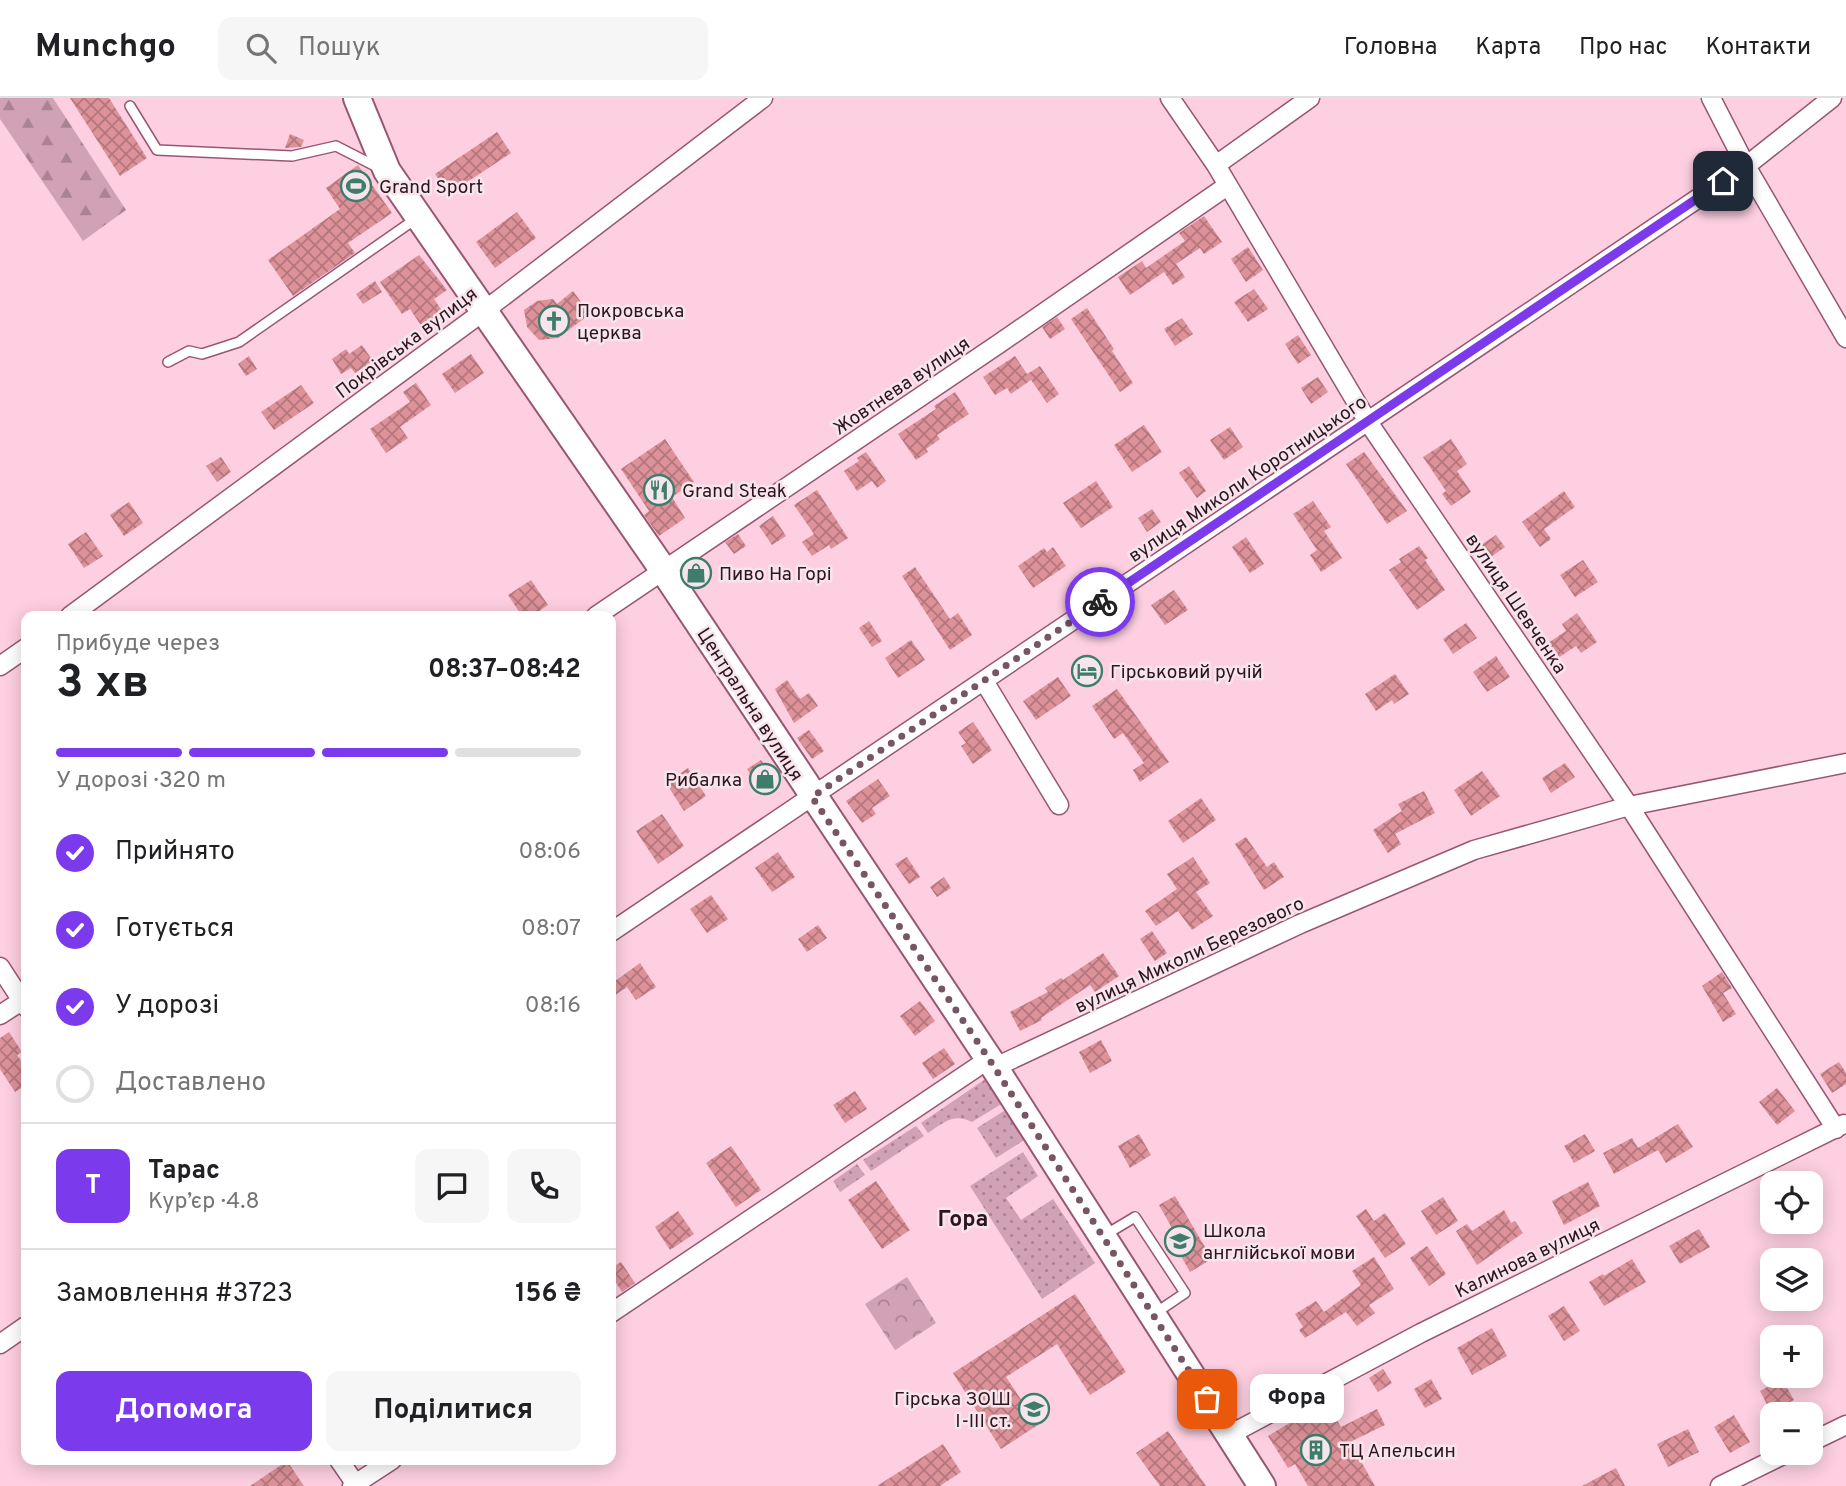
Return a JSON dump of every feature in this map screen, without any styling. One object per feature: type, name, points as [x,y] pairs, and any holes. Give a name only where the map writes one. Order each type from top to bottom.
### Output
[{"type":"main road","name":"Центральна вулиця","points":[[357,98],[387,172],[664,572],[989,1059],[1262,1486]]},
{"type":"street","name":"Покрівська вулиця","points":[[77,611],[484,311],[763,98]]},
{"type":"street","name":"вулиця Шевченка","points":[[1170,98],[1216,165],[1368,422],[1629,806],[1841,1126]]},
{"type":"street","points":[[1216,165],[1310,98]]},
{"type":"street","points":[[1711,98],[1746,166],[1844,328]]},
{"type":"street","name":"вулиця Миколи Коротницького","points":[[616,929],[1746,166],[1832,98]]},
{"type":"street","name":"Жовтнева вулиця","points":[[604,611],[1227,186]]},
{"type":"street","points":[[0,666],[21,651]]},
{"type":"street","points":[[984,681],[1059,805]]},
{"type":"street","name":"вулиця Миколи Березового","points":[[616,1310],[989,1059],[1002,1064],[1300,924],[1474,850],[1629,806],[1846,763]]},
{"type":"street","points":[[0,967],[21,996]]},
{"type":"street","points":[[0,1015],[21,1004]]},
{"type":"street","name":"Калинова вулиця","points":[[1229,1435],[1421,1333],[1841,1126]]},
{"type":"street","points":[[0,1344],[21,1329]]},
{"type":"street","points":[[1823,1436],[1846,1425]]},
{"type":"street","points":[[342,1465],[355,1485],[385,1465]]},
{"type":"street","points":[[1720,1486],[1763,1465]]},
{"type":"lane","points":[[130,106],[157,150],[292,156],[336,146],[387,172]]},
{"type":"lane","points":[[168,362],[189,351],[202,354],[239,342],[419,217]]},
{"type":"lane","points":[[1103,1237],[1135,1216],[1178,1282],[1185,1293],[1153,1315]]},
{"type":"green space","points":[[0,98],[53,98],[126,210],[83,241],[0,119]]},
{"type":"green space","points":[[987,1078],[1003,1103],[972,1122],[954,1119],[928,1133],[921,1123]]},
{"type":"green space","points":[[1007,1109],[1026,1139],[996,1158],[977,1128]]},
{"type":"green space","points":[[916,1126],[924,1136],[871,1171],[863,1160]]},
{"type":"green space","points":[[1023,1152],[1038,1176],[1006,1198],[1021,1220],[1053,1199],[1095,1263],[1042,1299],[970,1186]]},
{"type":"green space","points":[[857,1164],[865,1175],[840,1192],[833,1181]]},
{"type":"green space","points":[[907,1277],[936,1323],[895,1350],[865,1304]]},
{"type":"building","points":[[70,98],[109,98],[147,158],[120,176]]},
{"type":"building","points":[[497,132],[511,153],[449,194],[435,174]]},
{"type":"building","points":[[290,134],[304,140],[301,147],[285,148]]},
{"type":"building","points":[[358,165],[392,213],[348,243],[355,253],[293,296],[268,260],[340,209],[326,188]]},
{"type":"building","points":[[517,212],[536,238],[495,268],[476,242]]},
{"type":"building","points":[[1204,216],[1222,242],[1204,254],[1200,248],[1176,264],[1185,277],[1173,285],[1164,272],[1130,295],[1118,277],[1142,261],[1146,268],[1185,241],[1179,233]]},
{"type":"building","points":[[1248,247],[1263,270],[1246,282],[1231,259]]},
{"type":"building","points":[[419,255],[447,290],[434,299],[443,312],[422,327],[410,309],[402,314],[380,282]]},
{"type":"building","points":[[375,281],[382,292],[363,304],[356,294]]},
{"type":"building","points":[[1254,289],[1268,309],[1248,322],[1234,302]]},
{"type":"building","name":"Покровська церква","points":[[573,291],[590,314],[558,338],[539,340],[527,327],[524,310],[537,301],[553,299],[557,304]]},
{"type":"building","points":[[1087,308],[1133,383],[1120,392],[1071,319]]},
{"type":"building","points":[[1057,317],[1065,329],[1050,339],[1042,327]]},
{"type":"building","points":[[1182,318],[1193,334],[1175,346],[1164,329]]},
{"type":"building","points":[[1298,335],[1311,355],[1298,364],[1285,344]]},
{"type":"building","points":[[362,345],[373,361],[355,373],[351,368],[341,374],[332,359],[346,349],[349,354]]},
{"type":"building","points":[[471,354],[484,373],[455,393],[442,374]]},
{"type":"building","points":[[249,356],[257,369],[246,376],[238,364]]},
{"type":"building","points":[[1015,356],[1031,380],[1011,394],[1007,388],[995,395],[983,377]]},
{"type":"building","points":[[1040,366],[1059,394],[1047,403],[1027,374]]},
{"type":"building","points":[[1318,377],[1328,392],[1311,404],[1301,388]]},
{"type":"building","points":[[416,383],[431,405],[400,427],[408,438],[386,453],[370,429],[410,402],[403,392]]},
{"type":"building","points":[[301,385],[314,403],[274,430],[261,412]]},
{"type":"building","points":[[955,392],[969,414],[937,435],[940,439],[916,460],[898,434],[936,409],[934,406]]},
{"type":"building","points":[[1144,425],[1162,452],[1132,472],[1114,445]]},
{"type":"building","points":[[1230,427],[1243,447],[1224,460],[1210,440]]},
{"type":"building","name":"Grand Steak","points":[[665,439],[694,482],[672,497],[685,518],[659,536],[644,515],[649,511],[621,469]]},
{"type":"building","points":[[1451,439],[1467,464],[1457,471],[1471,492],[1451,506],[1442,494],[1446,491],[1423,457]]},
{"type":"building","points":[[866,452],[886,481],[877,488],[872,481],[857,491],[844,471],[859,461],[857,458]]},
{"type":"building","points":[[1364,452],[1407,511],[1387,524],[1346,464]]},
{"type":"building","points":[[221,457],[231,472],[217,482],[206,466]]},
{"type":"building","points":[[1189,466],[1206,491],[1197,498],[1179,473]]},
{"type":"building","points":[[1096,481],[1113,507],[1081,528],[1063,503]]},
{"type":"building","points":[[817,490],[848,538],[831,549],[829,545],[812,556],[802,542],[814,534],[794,505]]},
{"type":"building","points":[[1564,491],[1575,507],[1544,529],[1551,539],[1540,547],[1522,522]]},
{"type":"building","points":[[1313,501],[1331,527],[1324,531],[1342,558],[1321,572],[1310,555],[1317,550],[1293,514]]},
{"type":"building","points":[[129,502],[143,523],[124,536],[110,515]]},
{"type":"building","points":[[1152,509],[1161,522],[1147,532],[1138,518]]},
{"type":"building","points":[[773,516],[786,536],[772,545],[759,526]]},
{"type":"building","points":[[86,532],[103,556],[84,568],[68,544]]},
{"type":"building","points":[[738,534],[746,546],[734,554],[725,542]]},
{"type":"building","points":[[1496,535],[1505,547],[1482,563],[1473,550]]},
{"type":"building","points":[[1246,537],[1264,564],[1250,573],[1232,547]]},
{"type":"building","points":[[1419,546],[1445,590],[1417,610],[1389,570],[1401,562],[1399,559]]},
{"type":"building","points":[[1053,547],[1066,566],[1033,588],[1018,566],[1044,548],[1047,552]]},
{"type":"building","points":[[1583,560],[1598,582],[1575,597],[1560,575]]},
{"type":"building","points":[[915,567],[950,619],[958,613],[972,635],[950,650],[902,576]]},
{"type":"building","points":[[531,580],[548,605],[539,611],[519,611],[508,595]]},
{"type":"building","points":[[1174,590],[1188,610],[1165,625],[1151,605]]},
{"type":"building","points":[[1577,613],[1597,642],[1581,653],[1576,646],[1552,662],[1542,647],[1566,631],[1562,624]]},
{"type":"building","points":[[869,621],[882,641],[872,647],[859,628]]},
{"type":"building","points":[[1466,623],[1477,638],[1453,654],[1443,639]]},
{"type":"building","points":[[911,640],[925,660],[898,678],[885,658]]},
{"type":"building","points":[[1496,656],[1510,677],[1487,692],[1473,672]]},
{"type":"building","points":[[1395,674],[1409,694],[1394,704],[1392,700],[1376,711],[1365,694]]},
{"type":"building","points":[[1058,677],[1071,696],[1036,720],[1023,701]]},
{"type":"building","points":[[787,680],[800,699],[809,693],[818,706],[794,723],[775,689]]},
{"type":"building","points":[[1117,689],[1169,762],[1140,782],[1133,770],[1144,763],[1123,733],[1114,739],[1092,706]]},
{"type":"building","points":[[973,722],[992,750],[973,764],[961,746],[966,743],[958,732]]},
{"type":"building","points":[[809,730],[824,751],[812,759],[797,738]]},
{"type":"building","name":"Рибалка","points":[[761,760],[776,781],[762,791],[747,769]]},
{"type":"building","points":[[1565,763],[1575,777],[1551,793],[1542,778]]},
{"type":"building","points":[[688,768],[706,796],[684,811],[666,783]]},
{"type":"building","points":[[1482,771],[1500,796],[1471,816],[1454,790]]},
{"type":"building","points":[[878,779],[890,796],[872,808],[876,814],[862,823],[846,801]]},
{"type":"building","points":[[1424,791],[1435,813],[1395,834],[1401,844],[1388,853],[1373,830],[1402,811],[1398,804]]},
{"type":"building","points":[[1201,798],[1216,820],[1183,843],[1168,821]]},
{"type":"building","points":[[662,814],[684,846],[658,864],[636,831]]},
{"type":"building","points":[[1246,837],[1267,867],[1274,862],[1284,877],[1264,890],[1235,844]]},
{"type":"building","points":[[778,852],[795,877],[772,892],[755,868]]},
{"type":"building","points":[[907,857],[920,877],[909,884],[895,864]]},
{"type":"building","points":[[1193,857],[1210,883],[1196,892],[1213,916],[1192,930],[1178,911],[1156,926],[1145,911],[1177,889],[1167,874]]},
{"type":"building","points":[[944,877],[951,888],[937,897],[930,887]]},
{"type":"building","points":[[711,895],[728,919],[707,933],[690,909]]},
{"type":"building","points":[[818,925],[827,938],[807,952],[798,939]]},
{"type":"building","points":[[1152,931],[1167,953],[1155,961],[1140,939]]},
{"type":"building","points":[[1103,953],[1119,976],[1095,992],[1090,985],[1041,1018],[1042,1020],[1020,1031],[1010,1012],[1048,992],[1045,988],[1061,978],[1063,980]]},
{"type":"building","points":[[640,963],[656,987],[636,1000],[627,987],[616,995],[616,980]]},
{"type":"building","points":[[1722,972],[1732,988],[1723,993],[1736,1014],[1723,1022],[1702,986]]},
{"type":"building","points":[[920,1001],[935,1021],[915,1036],[900,1016]]},
{"type":"building","points":[[9,1032],[21,1050],[17,1055],[21,1061],[21,1088],[15,1092],[0,1069],[0,1038]]},
{"type":"building","points":[[1101,1040],[1112,1061],[1090,1073],[1079,1052]]},
{"type":"building","points":[[944,1048],[955,1064],[933,1079],[922,1063]]},
{"type":"building","points":[[1839,1062],[1846,1073],[1846,1084],[1832,1093],[1820,1074]]},
{"type":"building","points":[[1777,1088],[1795,1111],[1777,1125],[1759,1102]]},
{"type":"building","points":[[855,1091],[867,1109],[845,1123],[833,1105]]},
{"type":"building","points":[[1678,1124],[1693,1147],[1666,1163],[1658,1150],[1614,1174],[1603,1153],[1632,1138],[1638,1148]]},
{"type":"building","points":[[1139,1134],[1151,1155],[1130,1168],[1118,1146]]},
{"type":"building","points":[[1585,1134],[1595,1151],[1574,1163],[1564,1146]]},
{"type":"building","points":[[731,1146],[761,1190],[736,1207],[706,1163]]},
{"type":"building","points":[[876,1181],[910,1230],[882,1249],[848,1200]]},
{"type":"building","points":[[1588,1182],[1600,1206],[1564,1225],[1552,1201]]},
{"type":"building","points":[[1175,1196],[1212,1259],[1190,1272],[1177,1249],[1182,1246],[1159,1205]]},
{"type":"building","points":[[1443,1197],[1458,1221],[1436,1235],[1421,1211]]},
{"type":"building","points":[[1366,1209],[1374,1221],[1385,1213],[1406,1244],[1385,1258],[1356,1216]]},
{"type":"building","points":[[1504,1210],[1511,1223],[1515,1221],[1523,1233],[1477,1265],[1456,1231],[1467,1224],[1472,1231]]},
{"type":"building","points":[[678,1211],[694,1234],[670,1250],[655,1227]]},
{"type":"building","points":[[1699,1229],[1710,1247],[1680,1264],[1669,1246]]},
{"type":"building","points":[[1427,1246],[1446,1274],[1429,1286],[1410,1258]]},
{"type":"building","points":[[1374,1257],[1394,1289],[1369,1305],[1375,1313],[1357,1326],[1346,1312],[1305,1338],[1299,1330],[1303,1327],[1295,1314],[1316,1301],[1324,1312],[1361,1285],[1352,1271]]},
{"type":"building","points":[[1632,1259],[1646,1282],[1604,1306],[1589,1282]]},
{"type":"building","points":[[621,1262],[635,1283],[622,1292],[616,1283],[616,1265]]},
{"type":"building","points":[[1075,1294],[1126,1372],[1090,1395],[1057,1344],[1006,1377],[1038,1425],[1001,1449],[953,1373]]},
{"type":"building","points":[[1564,1306],[1580,1331],[1564,1341],[1548,1316]]},
{"type":"building","points":[[1492,1328],[1507,1356],[1472,1375],[1457,1348]]},
{"type":"building","points":[[1383,1369],[1392,1383],[1378,1392],[1369,1378]]},
{"type":"building","points":[[1431,1379],[1442,1399],[1425,1408],[1414,1389]]},
{"type":"building","points":[[1766,1388],[1787,1388],[1794,1400],[1766,1402],[1760,1391]]},
{"type":"building","name":"ТЦ Апельсин","points":[[1326,1401],[1341,1427],[1377,1409],[1385,1425],[1350,1442],[1375,1486],[1308,1486],[1295,1464],[1288,1468],[1268,1436]]},
{"type":"building","points":[[1734,1415],[1750,1442],[1730,1453],[1714,1427]]},
{"type":"building","points":[[1688,1429],[1699,1452],[1668,1467],[1657,1444]]},
{"type":"building","points":[[1168,1431],[1206,1486],[1160,1486],[1136,1453]]},
{"type":"building","points":[[943,1444],[961,1472],[940,1486],[877,1486]]},
{"type":"building","points":[[281,1465],[290,1465],[304,1486],[250,1486]]},
{"type":"building","points":[[1616,1468],[1625,1486],[1582,1486]]},
{"type":"way so far","points":[[1100,602],[812,797],[989,1059],[1207,1399]]},
{"type":"place","name":"Grand Sport","points":[[356,186]]},
{"type":"place","name":"Покровська церква","points":[[554,321]]},
{"type":"place","name":"Grand Steak","points":[[659,490]]},
{"type":"place","name":"Пиво На Горі","points":[[696,573]]},
{"type":"place","name":"Гірськовий ручій","points":[[1087,671]]},
{"type":"place","name":"Рибалка","points":[[765,779]]},
{"type":"place","name":"Школа англійської мови","points":[[1180,1241]]},
{"type":"place","name":"Фора","points":[[1207,1399]]},
{"type":"place","name":"Гірська ЗОШ І-ІІІ ст.","points":[[1034,1409]]},
{"type":"place","name":"ТЦ Апельсин","points":[[1316,1450]]},
{"type":"district","name":"Гора","points":[[963,1218]]},
{"type":"route","points":[[1100,602],[1723,181]]}]
